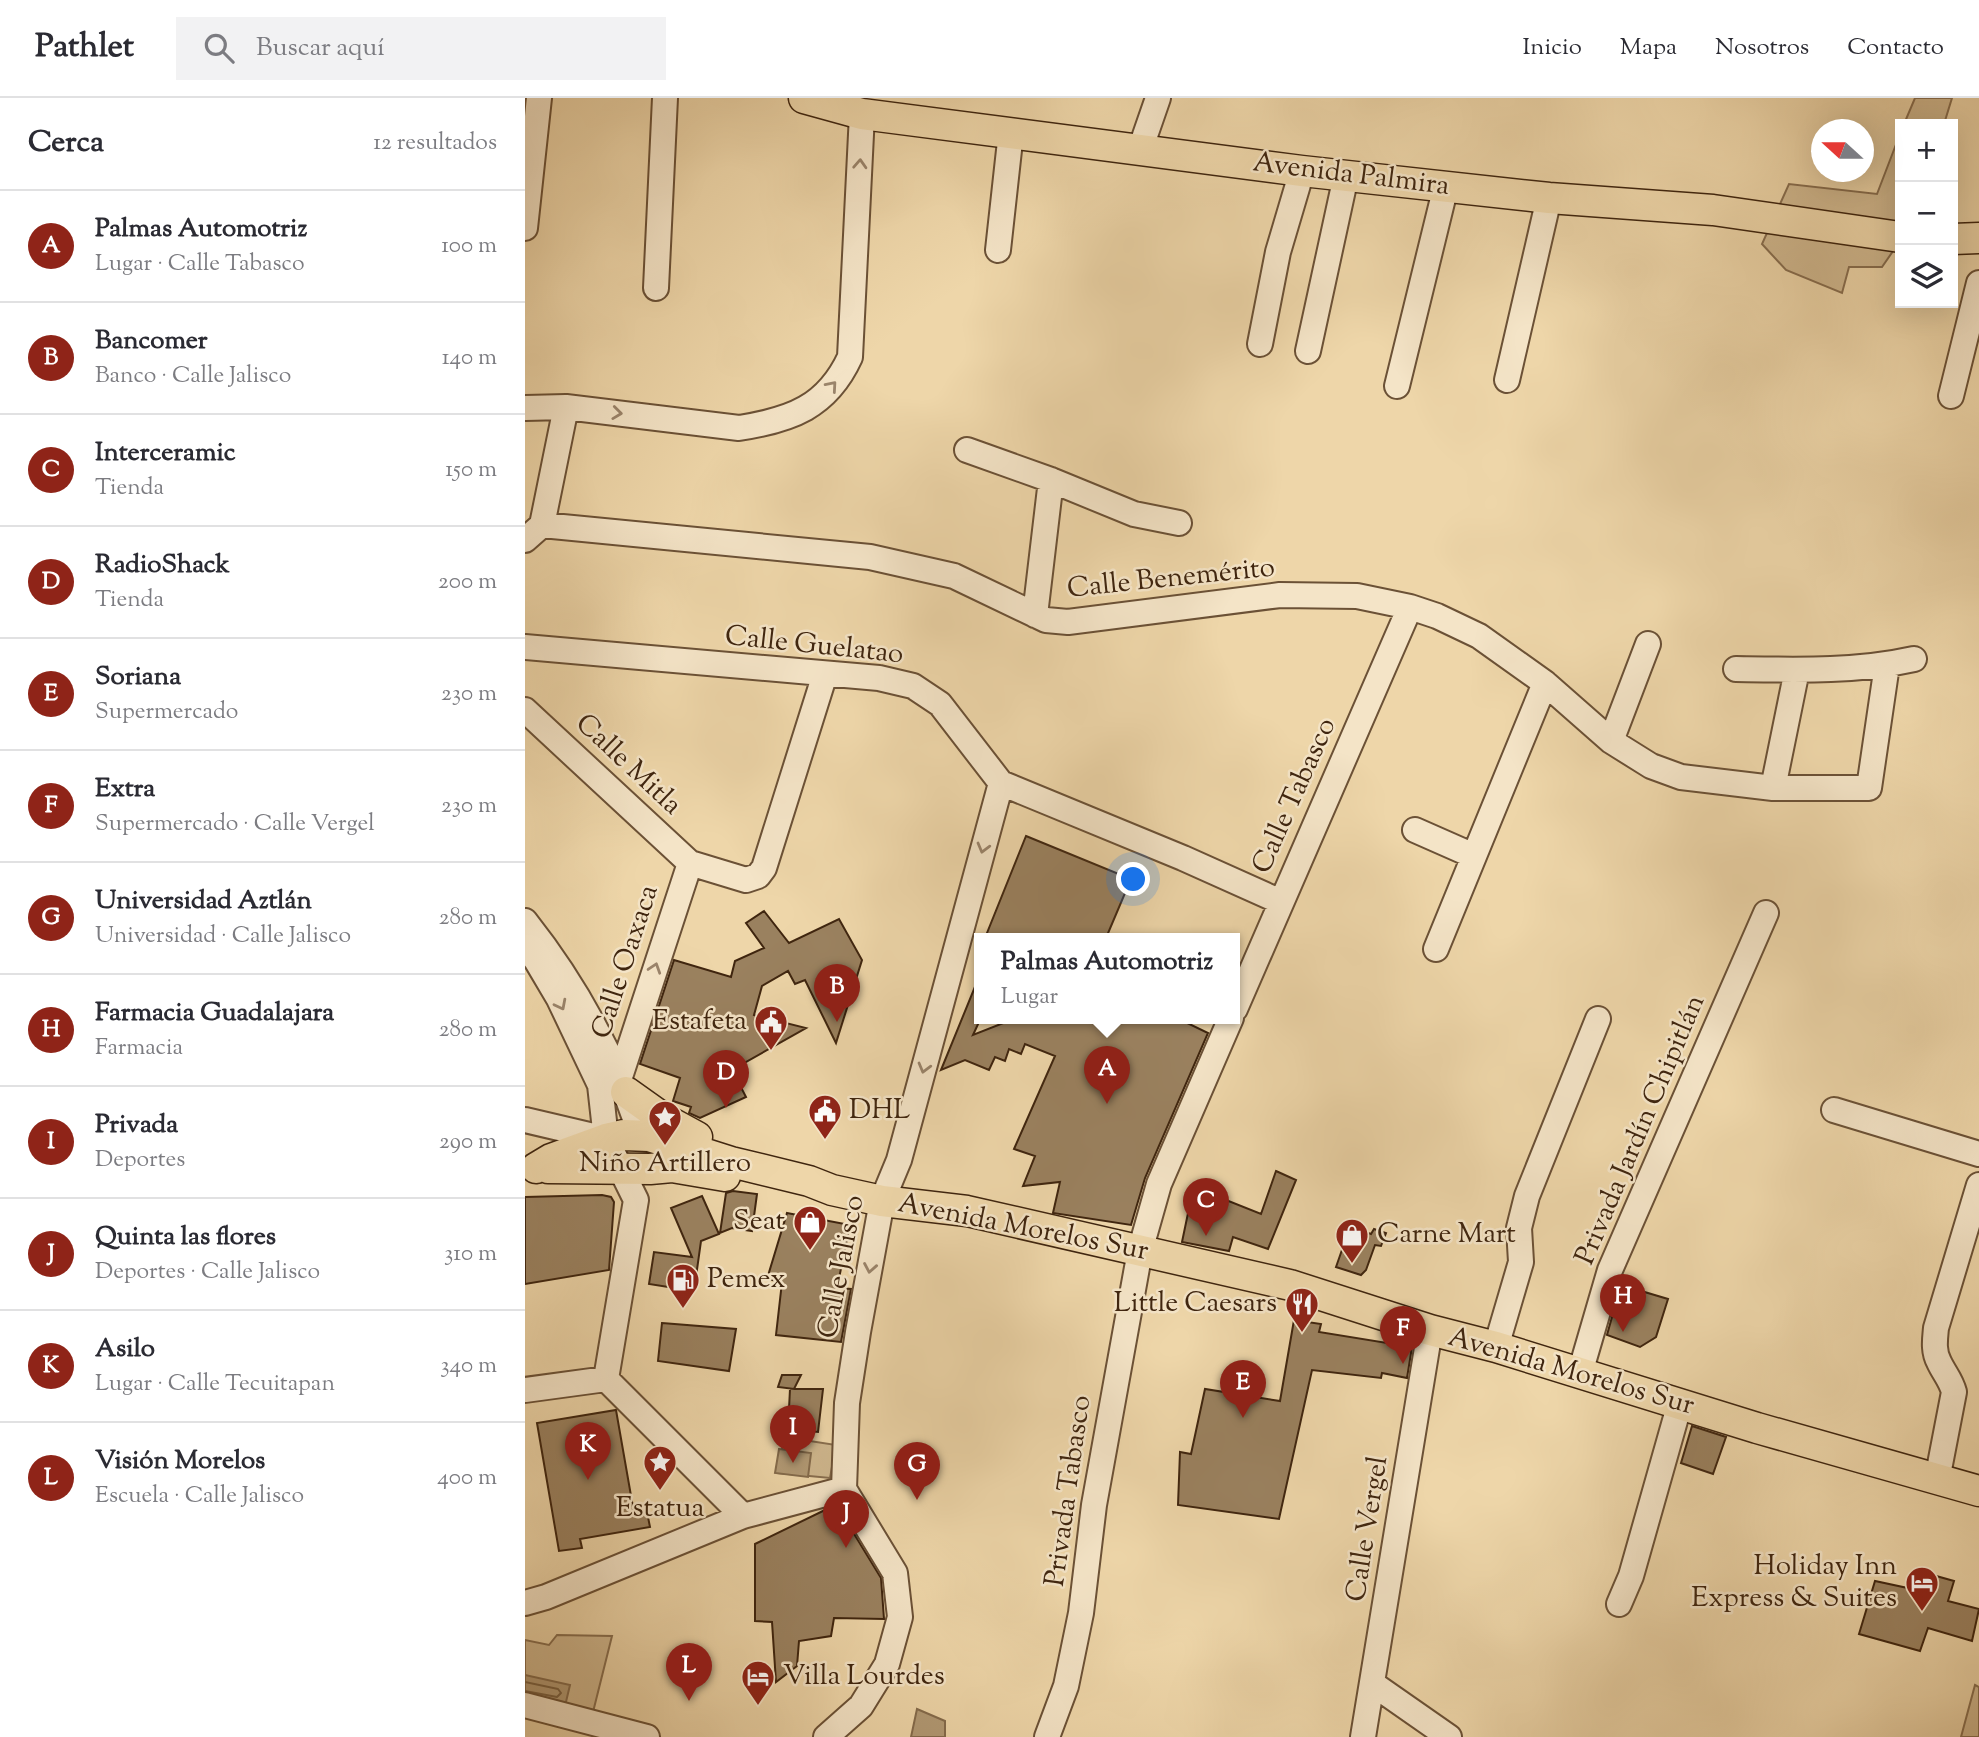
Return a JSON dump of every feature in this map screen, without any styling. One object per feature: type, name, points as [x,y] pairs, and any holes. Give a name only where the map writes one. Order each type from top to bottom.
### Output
[{"type":"main road","name":"Avenida Palmira","points":[[820,100],[862,114],[1302,171],[1549,198],[1713,210],[1895,236]]},
{"type":"main road","points":[[1958,239],[1979,238]]},
{"type":"main road","points":[[623,1086],[689,1135],[796,1164],[832,1190]]},
{"type":"main road","name":"Avenida Morelos Sur","points":[[531,1170],[551,1159],[606,1139],[641,1135],[731,1162],[809,1181],[832,1190],[882,1201],[967,1211],[1290,1285],[1430,1330],[1496,1347],[1979,1491]]},
{"type":"main road","name":"Avenida Morelos Sur","points":[[531,1170],[672,1167],[809,1194],[832,1190]]},
{"type":"street","points":[[525,228],[539,98]]},
{"type":"street","points":[[656,288],[665,98]]},
{"type":"street","points":[[1131,149],[1143,98]]},
{"type":"street","points":[[1131,149],[1157,98]]},
{"type":"street","points":[[525,408],[566,407],[739,428],[768,424],[797,414],[823,398],[841,377],[850,357],[862,114]]},
{"type":"street","points":[[998,250],[1011,132]]},
{"type":"street","points":[[1260,344],[1278,251],[1302,171]]},
{"type":"street","points":[[1308,351],[1346,176]]},
{"type":"street","points":[[1398,386],[1446,186]]},
{"type":"street","points":[[1507,380],[1549,198]]},
{"type":"street","points":[[1951,396],[1979,283]]},
{"type":"street","points":[[533,532],[566,407]]},
{"type":"street","points":[[967,450],[1134,514],[1179,523]]},
{"type":"street","points":[[1035,615],[1051,480]]},
{"type":"street","name":"Calle Benemérito","points":[[533,532],[870,557],[954,576],[1047,620],[1068,622],[1280,595],[1357,596],[1410,607],[1437,616],[1479,636],[1545,683],[1611,741],[1651,766],[1681,777],[1773,788],[1869,789],[1887,665]]},
{"type":"street","name":"Calle Tabasco","points":[[1240,998],[1410,607]]},
{"type":"street","points":[[1611,741],[1648,644]]},
{"type":"street","name":"Calle Guelatao","points":[[525,647],[879,678],[913,686],[940,704],[1001,783],[1282,902]]},
{"type":"street","points":[[1736,668],[1797,670],[1887,665],[1914,659]]},
{"type":"street","points":[[1773,788],[1797,670]]},
{"type":"street","points":[[690,863],[746,880],[758,876],[765,868],[825,674]]},
{"type":"street","points":[[1436,949],[1545,683]]},
{"type":"street","name":"Calle Mitla","points":[[525,710],[690,863]]},
{"type":"street","name":"Calle Jalisco","points":[[844,1489],[848,1403],[882,1201],[899,1160],[1001,783]]},
{"type":"street","points":[[1415,830],[1474,856]]},
{"type":"street","name":"Calle Oaxaca","points":[[623,1086],[690,863]]},
{"type":"street","name":"Privada Jardín Chipitlán","points":[[1580,1373],[1610,1270],[1766,913]]},
{"type":"street","points":[[525,921],[574,989],[623,1086],[641,1135]]},
{"type":"street","points":[[525,947],[559,999],[600,1085],[606,1139],[636,1200],[606,1379]]},
{"type":"street","points":[[1496,1347],[1521,1262],[1519,1228],[1527,1196],[1598,1019]]},
{"type":"street","points":[[1140,1251],[1159,1184],[1228,1024]]},
{"type":"street","points":[[1834,1110],[1979,1154]]},
{"type":"street","points":[[525,1120],[606,1139]]},
{"type":"street","points":[[1937,1480],[1954,1392],[1952,1382],[1937,1360],[1936,1328],[1979,1185]]},
{"type":"street","name":"Privada Tabasco","points":[[1047,1737],[1066,1686],[1081,1612],[1094,1505],[1140,1251]]},
{"type":"street","name":"Calle Vergel","points":[[1363,1737],[1430,1330]]},
{"type":"street","points":[[525,1390],[606,1379]]},
{"type":"street","points":[[606,1379],[743,1516]]},
{"type":"street","points":[[1619,1604],[1631,1576],[1681,1403]]},
{"type":"street","points":[[525,1603],[743,1516],[844,1489],[895,1573],[900,1616],[887,1664],[862,1706],[826,1737]]},
{"type":"street","points":[[1373,1684],[1449,1737]]},
{"type":"street","points":[[525,1705],[647,1737]]},
{"type":"shaded area","points":[[1915,98],[1952,98],[1946,119],[1906,119]]},
{"type":"shaded area","points":[[1895,147],[1895,248],[1882,267],[1849,267],[1842,293],[1786,270],[1762,244],[1789,184],[1877,194]]},
{"type":"shaded area","points":[[784,1437],[836,1445],[830,1478],[778,1473]]},
{"type":"shaded area","points":[[557,1635],[612,1636],[593,1712],[525,1697],[525,1640],[549,1645]]},
{"type":"shaded area","points":[[1975,1685],[1979,1687],[1979,1737],[1961,1737]]},
{"type":"water","points":[[779,1449],[811,1453],[808,1477],[775,1473]]},
{"type":"water","points":[[525,1675],[570,1685],[565,1706],[525,1697]]},
{"type":"water","points":[[917,1709],[945,1721],[945,1737],[911,1737]]},
{"type":"building","points":[[1026,836],[1131,879],[1108,933],[987,933]]},
{"type":"building","points":[[764,911],[789,943],[839,919],[862,960],[836,1043],[805,980],[795,984],[788,971],[762,986],[754,1015],[806,1028],[732,1070],[746,1097],[700,1118],[689,1113],[691,1107],[673,1101],[680,1078],[640,1064],[674,960],[731,977],[735,961],[764,948],[746,923]]},
{"type":"building","points":[[974,989],[974,1024],[978,1024],[973,1035],[1001,1024],[1189,1024],[1208,1033],[1145,1178],[1131,1225],[1053,1213],[1060,1182],[1023,1186],[1035,1156],[1014,1149],[1055,1056],[1025,1044],[1021,1054],[1009,1049],[1005,1061],[995,1057],[989,1070],[965,1060],[941,1070]]},
{"type":"building","points":[[1276,1171],[1296,1180],[1268,1249],[1233,1237],[1229,1251],[1182,1242],[1192,1194],[1216,1196],[1261,1214]]},
{"type":"building","points":[[733,1191],[757,1194],[752,1231],[732,1228],[720,1233],[726,1193]]},
{"type":"building","points":[[702,1196],[719,1234],[701,1241],[694,1291],[649,1284],[654,1252],[692,1257],[671,1208]]},
{"type":"building","points":[[525,1197],[611,1197],[614,1202],[609,1270],[525,1284]]},
{"type":"building","name":"Seat","points":[[787,1213],[850,1225],[837,1288],[851,1289],[841,1342],[776,1335],[782,1282],[767,1279]]},
{"type":"building","points":[[1350,1227],[1371,1234],[1374,1229],[1386,1233],[1381,1246],[1375,1245],[1366,1270],[1361,1275],[1336,1267]]},
{"type":"building","points":[[1621,1285],[1668,1299],[1656,1337],[1640,1347],[1607,1335]]},
{"type":"building","points":[[1294,1320],[1321,1324],[1319,1332],[1412,1347],[1407,1378],[1382,1373],[1381,1378],[1312,1370],[1279,1519],[1178,1505],[1180,1452],[1191,1454],[1205,1389],[1280,1401]]},
{"type":"building","points":[[662,1323],[736,1329],[729,1371],[658,1361]]},
{"type":"building","points":[[782,1375],[801,1375],[794,1389],[778,1387]]},
{"type":"building","points":[[790,1389],[823,1389],[818,1432],[788,1429]]},
{"type":"building","points":[[616,1410],[634,1513],[647,1512],[650,1527],[580,1539],[582,1548],[559,1551],[537,1423]]},
{"type":"building","points":[[1692,1426],[1726,1437],[1713,1474],[1681,1463]]},
{"type":"building","points":[[837,1506],[881,1578],[884,1619],[834,1618],[831,1636],[799,1641],[797,1666],[776,1682],[772,1622],[755,1621],[755,1544]]},
{"type":"building","name":"Holiday Inn Express & Suites","points":[[1922,1572],[1954,1581],[1948,1601],[1979,1609],[1972,1641],[1928,1628],[1920,1651],[1859,1634],[1875,1581],[1917,1590]]},
{"type":"place","name":"Bancomer","points":[[837,1022]]},
{"type":"place","name":"Estafeta","points":[[771,1052]]},
{"type":"place","name":"Palmas Automotriz","points":[[1107,1104]]},
{"type":"place","name":"RadioShack","points":[[726,1108]]},
{"type":"place","name":"DHL","points":[[825,1141]]},
{"type":"place","name":"Niño Artillero","points":[[665,1147]]},
{"type":"place","name":"Interceramic","points":[[1206,1236]]},
{"type":"place","name":"Seat","points":[[810,1252]]},
{"type":"place","name":"Carne Mart","points":[[1352,1265]]},
{"type":"place","name":"Pemex","points":[[683,1310]]},
{"type":"place","name":"Farmacia Guadalajara","points":[[1623,1332]]},
{"type":"place","name":"Little Caesars","points":[[1302,1334]]},
{"type":"place","name":"Extra","points":[[1403,1364]]},
{"type":"place","name":"Soriana","points":[[1243,1418]]},
{"type":"place","name":"Privada","points":[[793,1463]]},
{"type":"place","name":"Asilo","points":[[588,1480]]},
{"type":"place","name":"Estatua","points":[[660,1492]]},
{"type":"place","name":"Universidad Aztlán","points":[[917,1500]]},
{"type":"place","name":"Quinta las flores","points":[[846,1548]]},
{"type":"place","name":"Holiday Inn Express & Suites","points":[[1922,1613]]},
{"type":"place","name":"Visión Morelos","points":[[689,1701]]},
{"type":"place","name":"Villa Lourdes","points":[[758,1707]]}]
